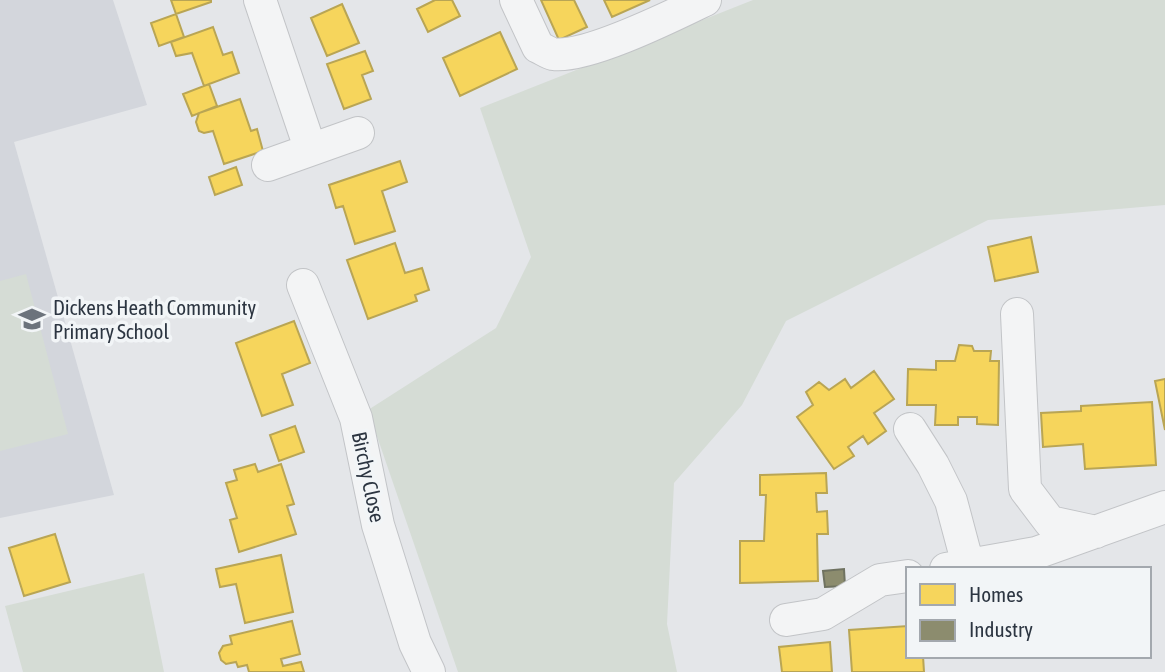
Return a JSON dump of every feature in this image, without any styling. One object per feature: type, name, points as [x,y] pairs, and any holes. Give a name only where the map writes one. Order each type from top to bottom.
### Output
[{"type":"street","points":[[260,0],[310,148]]},
{"type":"street","points":[[516,0],[538,47],[553,54],[577,51],[657,24],[705,0]]},
{"type":"street","points":[[268,165],[358,133]]},
{"type":"street","name":"Birchy Close","points":[[303,285],[356,418],[378,525],[415,643],[429,672]]},
{"type":"street","points":[[1017,313],[1025,489],[1049,522],[1096,532]]},
{"type":"street","points":[[910,429],[933,465],[951,501],[957,567],[1036,553],[1165,507]]},
{"type":"street","points":[[786,620],[823,614],[880,580],[906,576]]},
{"type":"shaded area","name":"Dickens Heath Community Primary School","points":[[0,0],[113,0],[147,105],[14,142],[114,495],[0,518]]},
{"type":"shaded area","points":[[753,0],[1165,0],[1165,205],[988,220],[786,321],[742,405],[674,483],[667,624],[677,672],[458,672],[368,410],[496,328],[531,257],[480,108]]},
{"type":"shaded area","points":[[26,274],[68,434],[0,451],[0,281]]},
{"type":"shaded area","points":[[144,573],[164,672],[23,672],[5,606]]},
{"type":"building: Homes","points":[[171,0],[211,0],[211,2],[176,14]]},
{"type":"building: Homes","points":[[435,0],[452,0],[460,16],[428,32],[417,9]]},
{"type":"building: Homes","points":[[541,0],[574,0],[587,27],[559,40]]},
{"type":"building: Homes","points":[[604,0],[650,0],[612,17]]},
{"type":"building: Homes","points":[[342,4],[359,43],[327,56],[311,18]]},
{"type":"building: Homes","points":[[176,14],[184,37],[159,46],[151,23]]},
{"type":"building: Homes","points":[[213,27],[223,55],[232,52],[239,73],[204,86],[192,53],[176,56],[171,42]]},
{"type":"building: Homes","points":[[500,32],[517,69],[460,96],[443,58]]},
{"type":"building: Homes","points":[[365,51],[373,71],[362,75],[371,99],[344,109],[327,64]]},
{"type":"building: Homes","points":[[209,84],[217,106],[192,116],[183,94]]},
{"type":"building: Homes","points":[[240,99],[251,131],[257,129],[263,151],[224,164],[213,131],[199,131],[196,122],[199,113]]},
{"type":"building: Homes","points":[[400,161],[407,182],[382,191],[395,231],[355,244],[343,206],[336,208],[329,185]]},
{"type":"building: Homes","points":[[236,167],[242,185],[215,195],[209,177]]},
{"type":"building: Homes","points":[[1031,237],[1038,272],[995,281],[988,247]]},
{"type":"building: Homes","points":[[395,243],[405,273],[422,268],[429,290],[415,295],[417,301],[368,319],[347,260]]},
{"type":"building: Homes","points":[[294,321],[310,363],[282,374],[293,405],[262,416],[236,343]]},
{"type":"building: Homes","points":[[959,345],[972,346],[974,351],[991,351],[990,361],[999,361],[998,425],[977,424],[977,417],[958,417],[958,425],[935,425],[936,405],[907,405],[908,369],[936,370],[936,361],[955,361]]},
{"type":"building: Homes","points":[[874,371],[894,399],[874,413],[886,431],[868,444],[863,436],[848,447],[854,456],[834,469],[797,417],[813,405],[806,392],[819,382],[829,390],[845,379],[851,388]]},
{"type":"building: Homes","points":[[1165,379],[1165,430],[1155,381]]},
{"type":"building: Homes","points":[[1152,402],[1156,465],[1085,469],[1083,444],[1043,447],[1041,413],[1081,411],[1081,406]]},
{"type":"building: Homes","points":[[295,426],[304,452],[279,461],[270,435]]},
{"type":"building: Homes","points":[[255,464],[258,472],[281,464],[294,504],[287,506],[296,534],[239,552],[230,520],[237,518],[226,483],[237,480],[234,470]]},
{"type":"building: Homes","points":[[826,473],[827,493],[816,493],[817,512],[827,511],[828,534],[817,534],[818,581],[740,583],[740,541],[764,541],[766,495],[760,495],[760,475]]},
{"type":"building: Homes","points":[[55,534],[70,582],[24,596],[9,548]]},
{"type":"building: Homes","points":[[281,555],[293,612],[245,623],[236,584],[220,587],[216,569]]},
{"type":"building: Homes","points":[[292,621],[300,654],[281,659],[283,666],[301,662],[304,672],[249,672],[247,665],[238,667],[236,662],[226,664],[221,660],[219,653],[223,646],[232,644],[230,636]]},
{"type":"building: Homes","points":[[906,626],[906,658],[923,658],[924,672],[852,672],[849,630]]},
{"type":"building: Homes","points":[[830,642],[832,672],[782,672],[779,647]]},
{"type":"building: Industry","points":[[844,569],[845,586],[825,587],[823,571]]},
{"type":"place","name":"Dickens Heath Community Primary School","points":[[32,319]]}]
